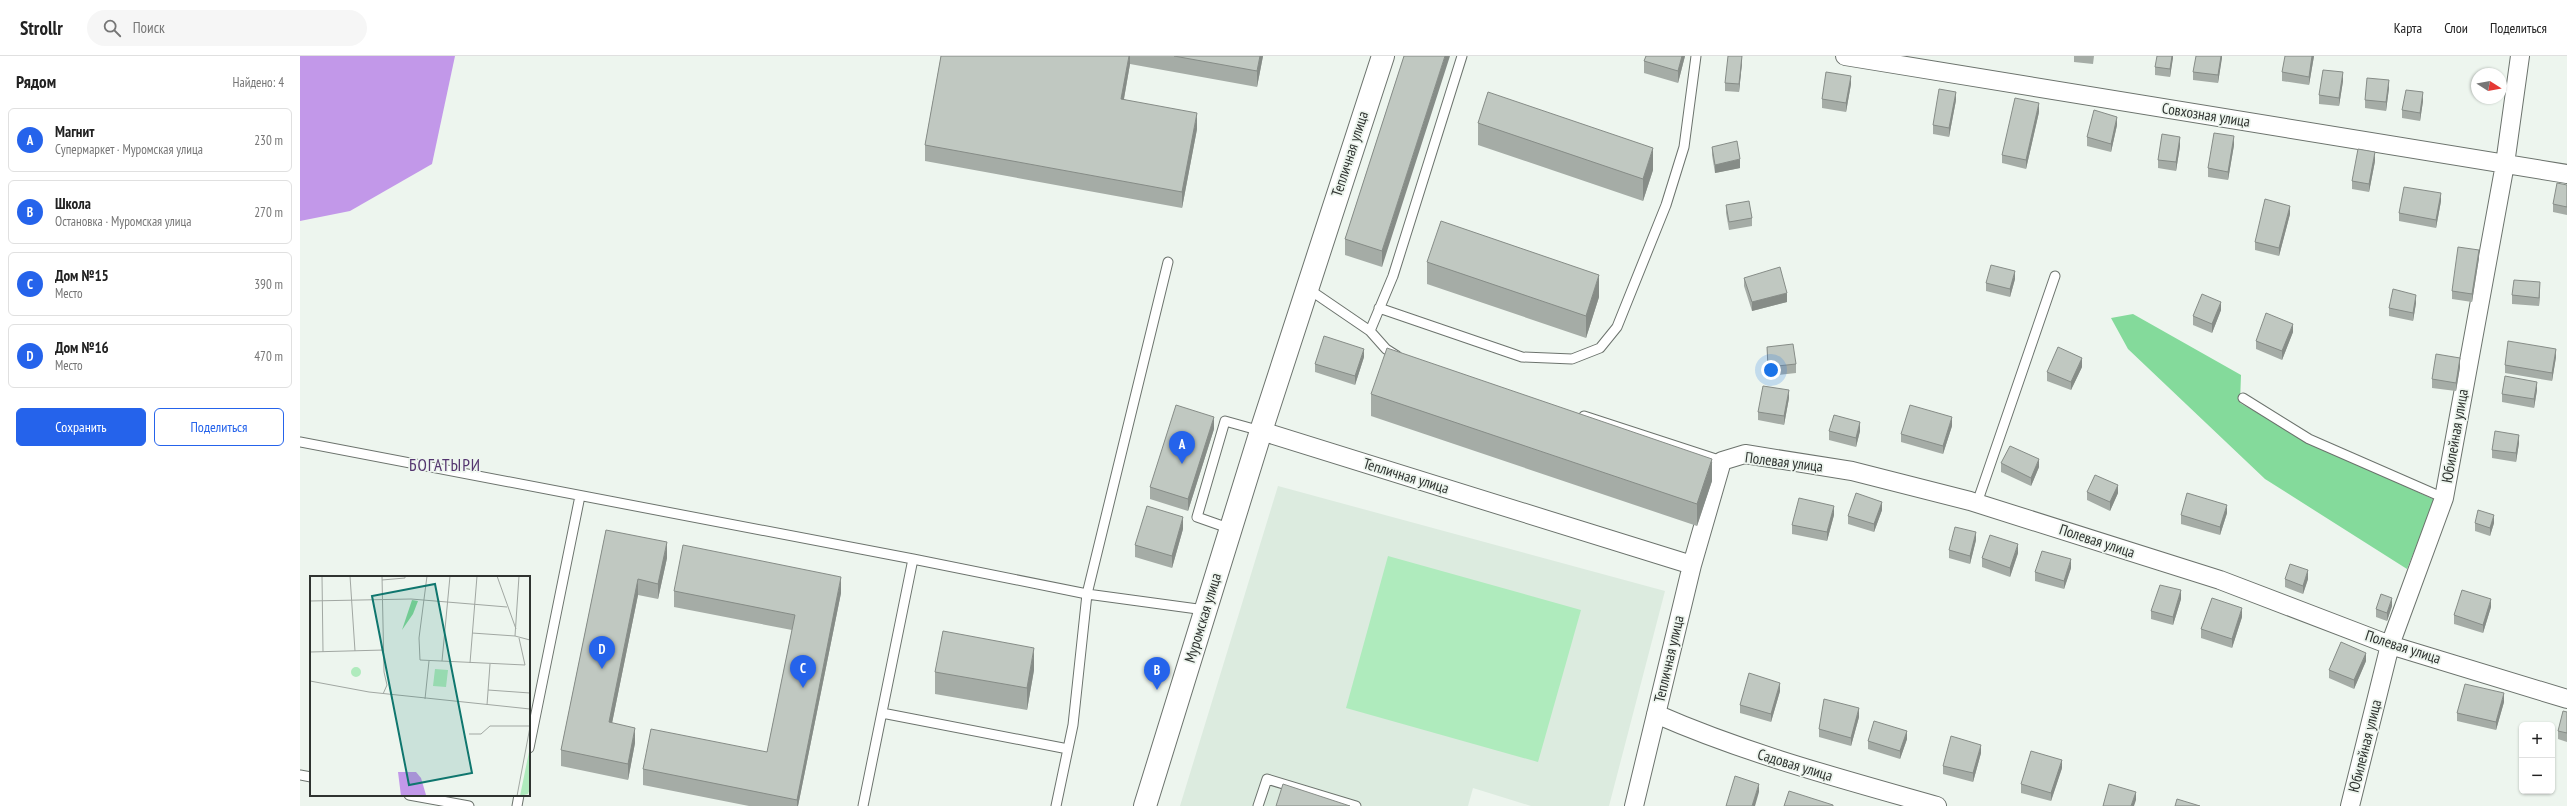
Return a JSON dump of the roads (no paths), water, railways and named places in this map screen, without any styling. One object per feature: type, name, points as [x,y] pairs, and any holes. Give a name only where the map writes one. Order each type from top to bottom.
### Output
[{"type":"street","name":"Тепличная улица","points":[[1383,56],[1306,287],[1261,431],[1692,565],[1634,806]]},
{"type":"street","name":"Совхозная улица","points":[[1845,56],[1912,61],[2567,174]]},
{"type":"street","name":"Юбилейная улица","points":[[2350,806],[2390,645],[2444,498],[2505,164],[2520,56]]},
{"type":"street","name":"Муромская улица","points":[[1146,806],[1261,431]]},
{"type":"street","name":"Полевая улица","points":[[1722,461],[1745,454],[1852,471],[1977,503],[2220,580],[2390,645],[2567,699]]},
{"type":"street","points":[[1692,565],[1722,461]]},
{"type":"street","name":"Садовая улица","points":[[1656,714],[1701,734],[1783,762],[1937,806]]},
{"type":"lane","points":[[1370,331],[1396,268],[1462,56]]},
{"type":"lane","points":[[1379,308],[1522,357],[1572,359],[1600,348],[1617,327],[1666,205],[1684,147],[1696,56]]},
{"type":"lane","points":[[1056,806],[1073,725],[1087,594],[1168,262]]},
{"type":"lane","points":[[1977,503],[2055,276]]},
{"type":"lane","points":[[1306,287],[1370,331],[1386,349],[1404,360]]},
{"type":"lane","points":[[2243,398],[2309,439],[2444,498]]},
{"type":"lane","points":[[1576,413],[1722,461]]},
{"type":"lane","points":[[1231,529],[1197,517],[1225,421],[1261,431]]},
{"type":"lane","points":[[300,442],[913,559],[1087,594],[1205,610]]},
{"type":"lane","points":[[530,743],[580,496]]},
{"type":"lane","points":[[863,806],[913,559]]},
{"type":"lane","points":[[882,713],[1068,749]]},
{"type":"lane","points":[[300,775],[310,777]]},
{"type":"lane","points":[[1258,806],[1266,779],[1356,806]]},
{"type":"lane","points":[[414,796],[469,806]]},
{"type":"lane","points":[[517,806],[520,796]]},
{"type":"place","name":"Магнит","points":[[1182,464]]},
{"type":"place","name":"Дом №16","points":[[602,669]]},
{"type":"place","name":"Дом №15","points":[[803,688]]},
{"type":"place","name":"Школа","points":[[1157,690]]},
{"type":"district","name":"БОГАТЫРИ","points":[[445,465]]}]
